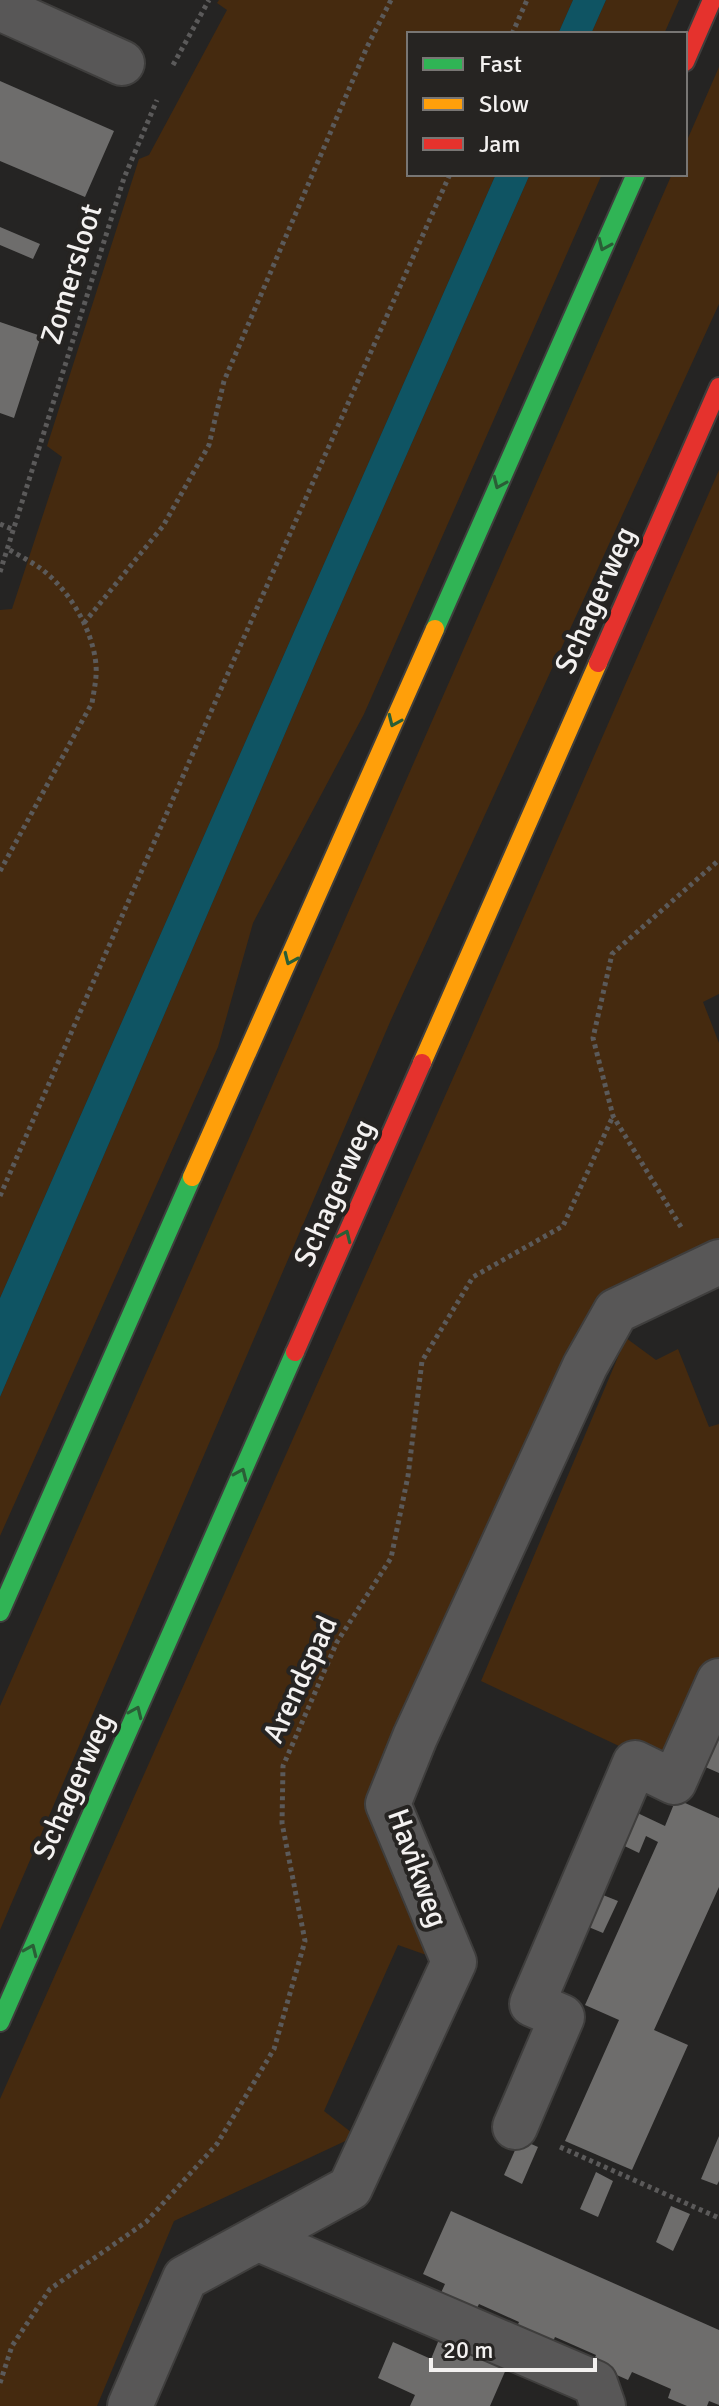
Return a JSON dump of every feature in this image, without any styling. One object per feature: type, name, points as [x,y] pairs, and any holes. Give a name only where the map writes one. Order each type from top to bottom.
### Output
[{"type":"main road","points":[[687,57],[712,0]]},
{"type":"main road","points":[[0,1612],[635,176]]},
{"type":"main road","name":"Schagerweg","points":[[0,2022],[719,387]]},
{"type":"street","points":[[0,8],[122,63]]},
{"type":"street","name":"Havikweg","points":[[130,2406],[185,2278],[350,2188],[454,1962],[388,1804],[415,1737],[585,1366],[616,1311],[712,1265]]},
{"type":"street","points":[[515,2127],[562,2017],[532,2004],[635,1763],[674,1782],[719,1681]]},
{"type":"street","points":[[259,2239],[595,2383],[603,2406]]},
{"type":"path","points":[[172,68],[209,0]]},
{"type":"path","points":[[84,623],[163,526],[209,445],[224,381],[367,47],[391,0]]},
{"type":"path","points":[[513,32],[527,0]]},
{"type":"path","name":"Zomersloot","points":[[0,572],[124,178],[160,94]]},
{"type":"path","points":[[0,1196],[449,176]]},
{"type":"path","points":[[0,524],[14,530]]},
{"type":"path","points":[[0,871],[92,703],[96,679],[96,662],[84,623],[61,588],[41,569],[8,549]]},
{"type":"path","points":[[712,1265],[613,1116],[593,1038],[612,954],[719,860]]},
{"type":"path","name":"Arendspad","points":[[0,2383],[12,2346],[50,2289],[146,2222],[217,2144],[274,2049],[305,1941],[282,1823],[283,1766],[337,1642],[391,1558],[408,1476],[422,1361],[473,1277],[563,1226],[613,1116]]},
{"type":"path","points":[[515,2127],[719,2218]]},
{"type":"shaded area","points":[[219,0],[573,0],[559,32],[407,32],[407,176],[495,176],[0,1298],[0,610],[12,609],[62,457],[47,446],[139,159],[149,155],[227,10],[217,3]]},
{"type":"shaded area","points":[[606,0],[679,0],[665,32],[592,32]]},
{"type":"shaded area","points":[[719,67],[719,304],[390,1022],[0,1930],[0,1706],[671,176],[687,176],[687,140]]},
{"type":"shaded area","points":[[529,176],[601,176],[364,714],[253,923],[218,1047],[0,1536],[0,1397],[327,636]]},
{"type":"shaded area","points":[[719,470],[719,994],[703,1002],[719,1043],[719,1238],[658,1267],[376,1814],[432,1957],[398,1945],[324,2111],[356,2136],[174,2221],[97,2406],[0,2406],[0,2099]]},
{"type":"shaded area","points":[[626,1338],[656,1360],[678,1349],[709,1427],[719,1424],[719,1659],[670,1770],[481,1681]]},
{"type":"water","points":[[573,0],[606,0],[592,32],[559,32]]},
{"type":"water","points":[[495,176],[529,176],[327,636],[0,1397],[0,1298]]},
{"type":"building","points":[[0,81],[114,131],[85,197],[0,161]]},
{"type":"building","points":[[0,227],[40,244],[33,259],[0,245]]},
{"type":"building","points":[[0,322],[41,336],[14,418],[0,413]]},
{"type":"building","points":[[708,1730],[719,1735],[719,1773],[694,1762]]},
{"type":"building","points":[[676,1799],[719,1818],[719,1887],[654,2030],[688,2045],[632,2170],[565,2141],[619,2020],[585,2005],[658,1842],[646,1836],[639,1853],[614,1841],[629,1809],[665,1826]]},
{"type":"building","points":[[593,1891],[618,1901],[603,1933],[579,1923]]},
{"type":"building","points":[[719,2136],[719,2181],[717,2185],[701,2179]]},
{"type":"building","points":[[520,2139],[538,2147],[522,2184],[504,2175]]},
{"type":"building","points":[[596,2172],[613,2181],[598,2217],[580,2209]]},
{"type":"building","points":[[671,2206],[690,2214],[673,2251],[656,2242]]},
{"type":"building","points":[[451,2211],[719,2330],[719,2405],[709,2401],[707,2406],[687,2406],[668,2398],[671,2389],[632,2372],[628,2380],[592,2364],[596,2355],[555,2337],[551,2346],[515,2331],[519,2322],[479,2304],[475,2312],[439,2297],[445,2284],[423,2274]]},
{"type":"building","points":[[440,2337],[507,2367],[490,2406],[410,2406],[415,2395],[378,2378],[393,2342],[431,2359]]},
{"type":"traffic: fast","points":[[435,629],[635,176]]},
{"type":"traffic: fast","points":[[0,1612],[192,1177]]},
{"type":"traffic: fast","points":[[0,2022],[295,1352]]},
{"type":"traffic: slow","points":[[192,1177],[435,629]]},
{"type":"traffic: slow","points":[[422,1063],[598,663]]},
{"type":"traffic: jam","points":[[687,57],[712,0]]},
{"type":"traffic: jam","points":[[598,663],[719,387]]},
{"type":"traffic: jam","points":[[295,1352],[422,1063]]}]
